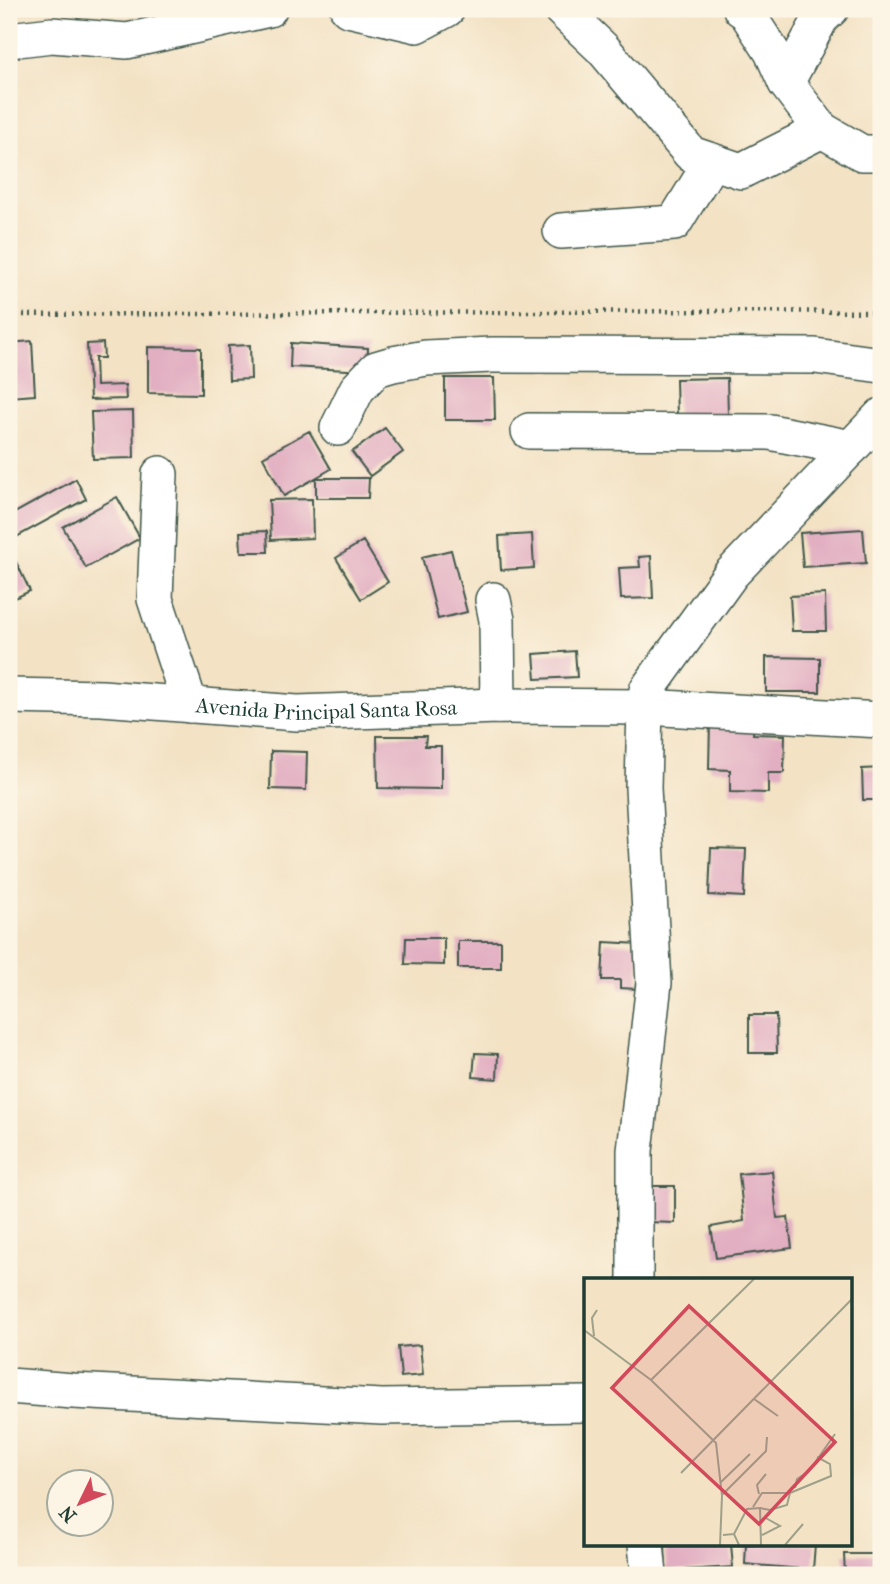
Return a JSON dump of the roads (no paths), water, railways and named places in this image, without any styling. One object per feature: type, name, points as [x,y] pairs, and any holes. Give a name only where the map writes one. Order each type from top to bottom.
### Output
[{"type":"street","points":[[9,40],[52,35],[127,41],[182,19],[269,9]]},
{"type":"street","points":[[348,9],[417,25],[447,9]]},
{"type":"street","points":[[561,9],[603,49],[691,154],[741,171],[822,130]]},
{"type":"street","points":[[741,9],[746,12],[772,52],[786,83],[822,130],[862,153],[881,153]]},
{"type":"street","points":[[786,83],[824,12]]},
{"type":"street","points":[[561,231],[674,223],[712,161]]},
{"type":"street","points":[[338,428],[357,389],[376,369],[393,363],[426,358],[492,355],[815,356],[881,365]]},
{"type":"street","points":[[635,1278],[635,1151],[654,983],[643,788],[647,690],[731,574],[881,416]]},
{"type":"street","points":[[529,430],[770,432],[852,448]]},
{"type":"street","points":[[160,474],[155,599],[190,705]]},
{"type":"street","points":[[493,600],[498,706]]},
{"type":"street","name":"Avenida Principal Santa Rosa","points":[[9,696],[102,698],[297,713],[498,706],[645,707],[881,720]]},
{"type":"street","points":[[9,1386],[382,1407],[584,1404]]},
{"type":"street","points":[[646,1546],[649,1575]]}]
